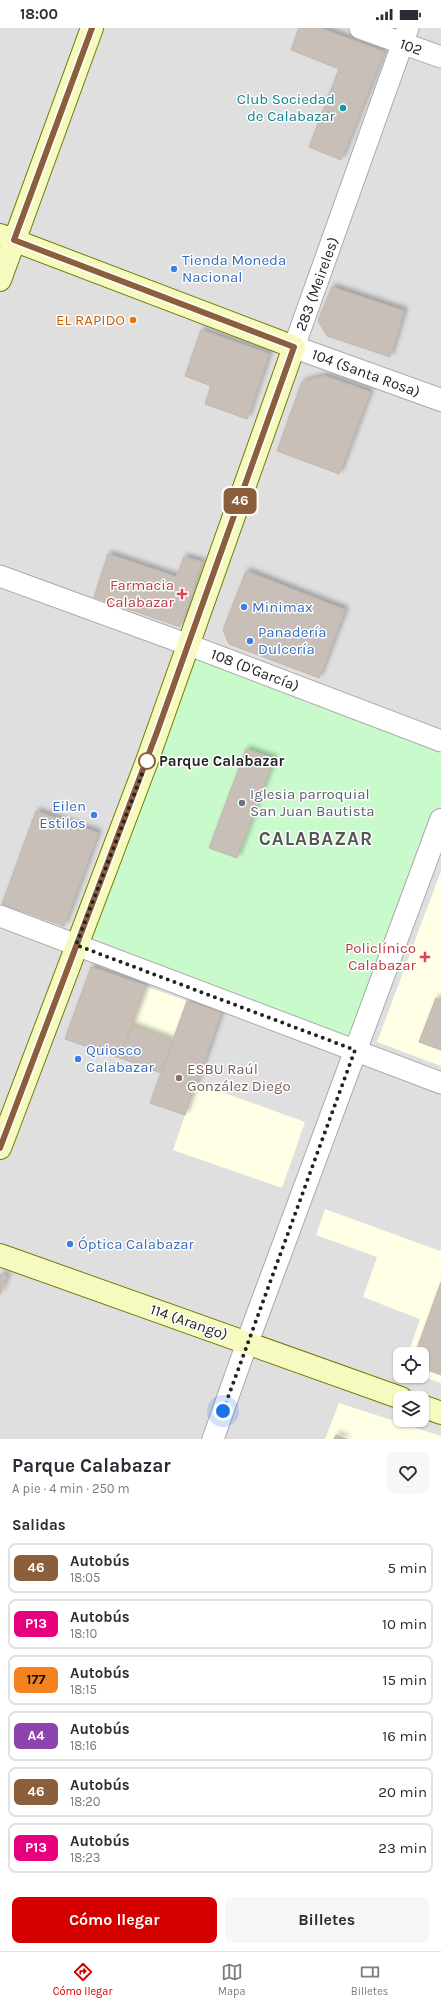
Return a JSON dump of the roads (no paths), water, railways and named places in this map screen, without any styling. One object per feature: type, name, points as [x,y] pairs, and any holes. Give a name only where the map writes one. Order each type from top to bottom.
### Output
[{"type":"main road","points":[[0,280],[7,238],[92,28]]},
{"type":"main road","name":"104 (Santa Rosa)","points":[[7,238],[294,347]]},
{"type":"main road","name":"283 (Meireles)","points":[[0,1148],[189,645],[294,347]]},
{"type":"main road","name":"114 (Arango)","points":[[0,1255],[393,1395]]},
{"type":"main road","points":[[429,1408],[441,1412]]},
{"type":"street","name":"102","points":[[360,28],[405,36],[441,58]]},
{"type":"street","name":"283 (Meireles)","points":[[294,347],[405,36]]},
{"type":"street","name":"104 (Santa Rosa)","points":[[294,347],[441,400]]},
{"type":"street","name":"108 (D'García)","points":[[0,576],[189,645],[441,741]]},
{"type":"street","points":[[213,1439],[247,1342],[441,820]]},
{"type":"street","points":[[0,916],[441,1083]]},
{"type":"place","name":"Club Sociedad de Calabazar","points":[[343,108]]},
{"type":"place","name":"Tienda Moneda Nacional","points":[[174,269]]},
{"type":"place","name":"EL RAPIDO","points":[[133,320]]},
{"type":"place","name":"Farmacia Calabazar","points":[[182,594]]},
{"type":"place","name":"Minimax","points":[[244,607]]},
{"type":"place","name":"Panadería Dulcería","points":[[250,641]]},
{"type":"place","name":"Parque Calabazar","points":[[147,761]]},
{"type":"place","name":"Iglesia parroquial San Juan Bautista","points":[[242,803]]},
{"type":"place","name":"Eilen Estilos","points":[[94,815]]},
{"type":"place","name":"Policlínico Calabazar","points":[[425,957]]},
{"type":"place","name":"Quiosco Calabazar","points":[[78,1059]]},
{"type":"place","name":"ESBU Raúl González Diego","points":[[179,1078]]},
{"type":"place","name":"Óptica Calabazar","points":[[70,1244]]},
{"type":"district","name":"CALABAZAR","points":[[316,838]]}]
